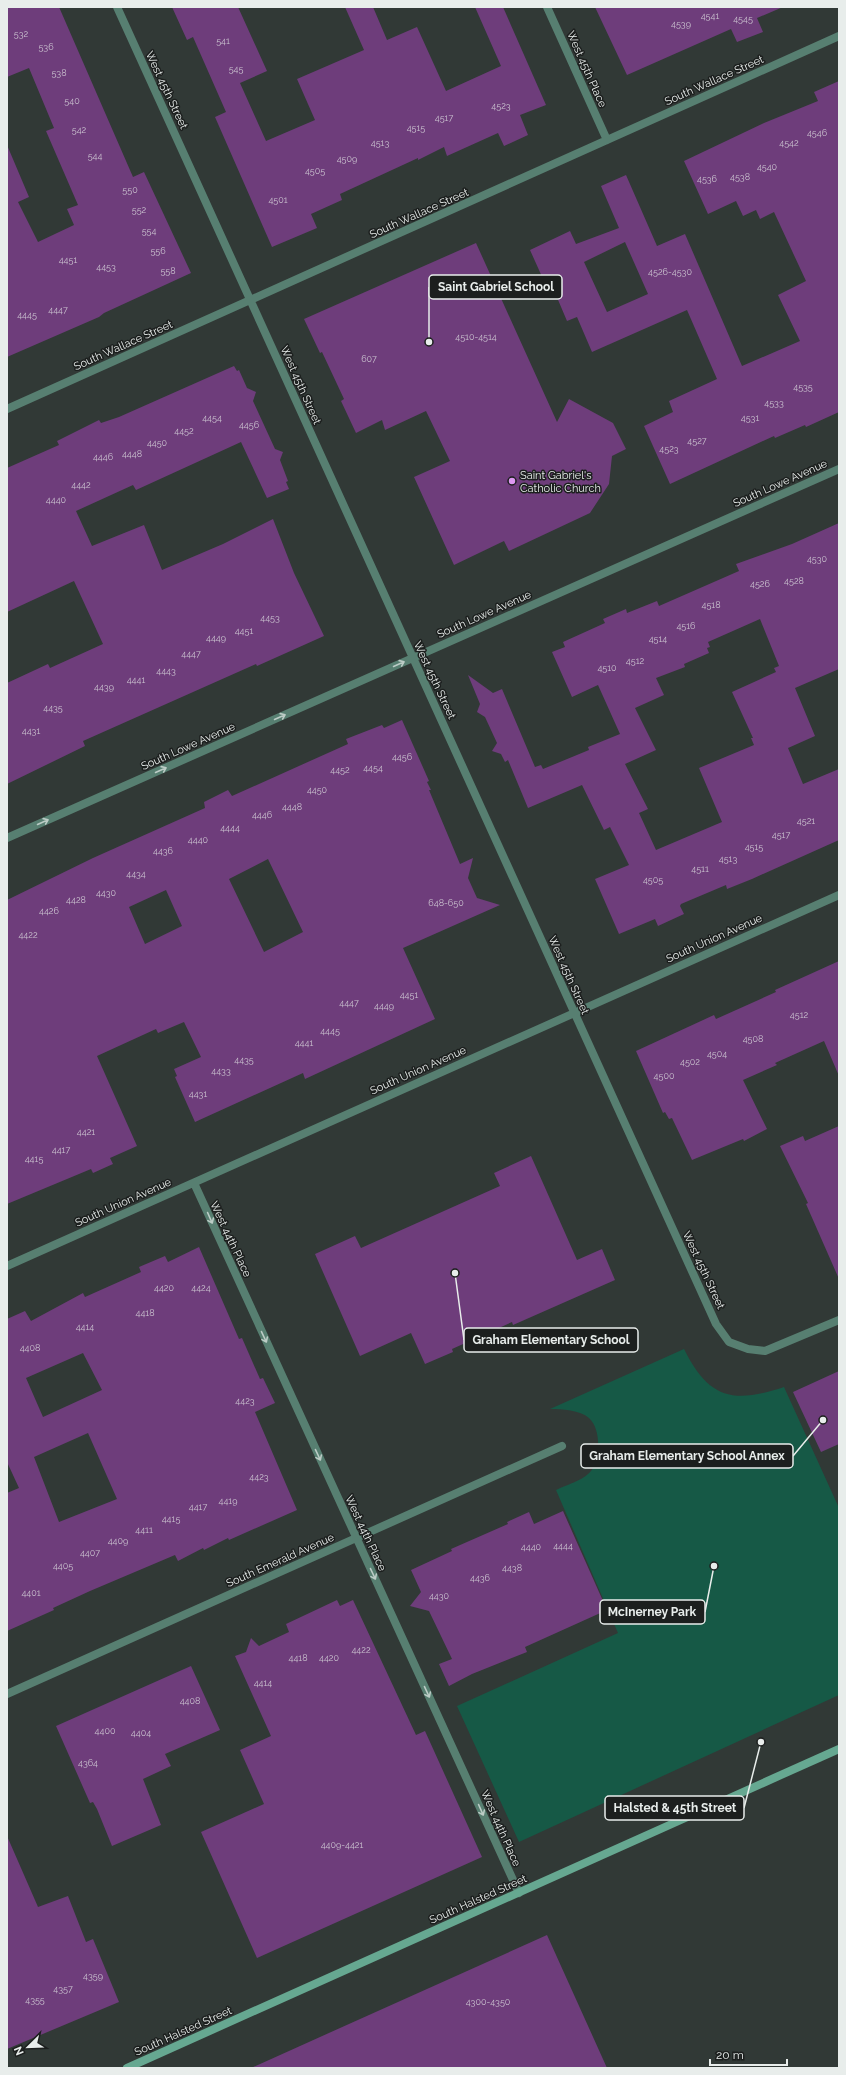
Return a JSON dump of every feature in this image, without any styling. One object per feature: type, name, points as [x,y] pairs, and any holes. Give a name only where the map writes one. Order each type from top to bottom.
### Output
[{"type":"main road","name":"South Halsted Street","points":[[127,2068],[839,1750]]},
{"type":"street","name":"West 45th Street","points":[[117,7],[716,1324],[729,1342],[748,1349],[765,1351],[839,1320]]},
{"type":"street","name":"West 45th Place","points":[[547,7],[607,140]]},
{"type":"street","name":"South Wallace Street","points":[[7,409],[839,36]]},
{"type":"street","name":"South Lowe Avenue","points":[[7,838],[839,468]]},
{"type":"street","name":"South Union Avenue","points":[[7,1266],[839,894]]},
{"type":"street","name":"West 44th Place","points":[[194,1183],[519,1893]]},
{"type":"street","name":"South Emerald Avenue","points":[[7,1694],[562,1446]]},
{"type":"green space","points":[[684,1349],[693,1366],[703,1378],[713,1387],[724,1393],[737,1396],[750,1395],[784,1387],[839,1508],[839,1695],[519,1842],[457,1706],[618,1633],[556,1490],[581,1479],[593,1468],[598,1449],[596,1429],[589,1418],[581,1413],[550,1409]]},
{"type":"building","points":[[7,7],[59,7],[133,177],[144,172],[191,273],[104,313],[99,317],[7,357],[7,145],[29,197],[18,202],[38,242],[74,225],[67,209],[78,205],[46,131],[54,128],[29,68],[7,77]]},
{"type":"building","points":[[172,7],[238,7],[267,71],[240,83],[266,141],[315,120],[297,79],[364,50],[345,7],[373,7],[387,40],[417,27],[446,91],[501,66],[475,7],[503,7],[546,105],[520,115],[528,135],[504,146],[498,133],[447,156],[444,147],[418,160],[418,158],[340,194],[342,200],[311,214],[317,228],[272,247],[215,117],[226,112],[193,37],[187,40]]},
{"type":"building","points":[[595,7],[783,7],[757,18],[763,32],[737,42],[731,29],[627,75]]},
{"type":"building","points":[[839,81],[839,412],[806,427],[805,425],[775,438],[774,436],[670,484],[644,426],[673,412],[669,401],[717,379],[687,310],[592,352],[577,317],[567,321],[553,288],[548,290],[530,250],[570,231],[576,244],[619,228],[601,186],[626,175],[657,246],[685,234],[742,366],[800,341],[778,295],[806,281],[774,212],[760,219],[756,210],[743,216],[736,201],[708,214],[684,161],[764,123],[818,101],[814,92]],"holes":[[[625,242],[648,294],[607,312],[584,262]]]},
{"type":"building","points":[[476,243],[557,422],[569,399],[613,423],[626,449],[612,456],[609,484],[590,513],[509,551],[504,541],[454,565],[414,477],[450,461],[426,411],[385,430],[382,420],[356,433],[341,401],[344,399],[322,352],[320,353],[304,319]]},
{"type":"building","points":[[234,366],[237,371],[239,370],[247,388],[256,392],[253,401],[275,449],[283,452],[280,460],[288,481],[286,482],[289,489],[267,498],[241,442],[136,490],[133,485],[76,511],[92,546],[144,525],[162,570],[223,544],[273,519],[294,573],[324,636],[257,666],[256,664],[83,741],[85,746],[7,784],[7,683],[48,664],[50,668],[103,644],[74,581],[7,612],[7,468],[59,445],[57,441],[99,420],[101,423],[119,417]]},
{"type":"building","points":[[839,523],[839,669],[795,688],[815,736],[788,748],[803,784],[839,769],[839,840],[752,879],[727,889],[726,885],[681,904],[680,906],[684,914],[658,926],[655,919],[619,934],[595,879],[629,865],[610,827],[604,830],[582,785],[528,808],[508,760],[505,762],[501,754],[492,751],[497,743],[485,717],[477,712],[480,704],[468,675],[493,693],[502,689],[535,767],[541,765],[543,769],[589,750],[588,747],[620,734],[598,685],[572,697],[552,652],[565,647],[563,642],[605,623],[603,619],[626,609],[627,613],[657,601],[659,606],[739,571],[736,564],[792,544]],"holes":[[[760,619],[779,666],[774,668],[776,672],[732,692],[753,738],[751,738],[754,745],[699,768],[722,822],[656,850],[639,813],[648,809],[625,764],[656,750],[635,708],[664,695],[656,678],[685,667],[684,664],[709,653],[707,648],[710,647],[708,642]]]},
{"type":"building","points":[[402,720],[429,781],[427,782],[431,790],[429,790],[460,864],[473,858],[468,878],[477,898],[500,905],[403,948],[435,1019],[305,1079],[303,1073],[195,1122],[175,1077],[177,1076],[174,1069],[201,1057],[184,1022],[158,1033],[156,1029],[97,1056],[137,1146],[110,1158],[113,1164],[93,1173],[91,1169],[7,1204],[7,900],[93,858],[205,808],[204,802],[228,790],[232,796],[348,744],[346,739],[382,725],[384,728]],"holes":[[[268,859],[303,932],[264,952],[229,879]],[[166,890],[182,926],[145,944],[129,907]]]},
{"type":"building","points":[[839,961],[839,1076],[824,1041],[775,1063],[777,1065],[743,1080],[767,1129],[744,1141],[743,1139],[692,1160],[672,1118],[669,1119],[665,1112],[663,1113],[636,1051],[714,1015],[716,1019]]},
{"type":"building","points":[[839,1126],[839,1279],[806,1204],[808,1203],[780,1146],[803,1136],[805,1141]]},
{"type":"building","points":[[531,1156],[577,1260],[602,1249],[615,1280],[513,1325],[512,1322],[452,1349],[453,1352],[425,1364],[411,1333],[360,1356],[315,1254],[355,1236],[361,1248],[500,1186],[494,1173]]},
{"type":"building","points":[[199,1247],[239,1339],[242,1338],[260,1379],[263,1378],[275,1403],[255,1412],[297,1510],[229,1540],[228,1538],[204,1550],[203,1548],[178,1561],[175,1555],[90,1591],[53,1608],[54,1610],[7,1631],[7,1493],[19,1488],[7,1462],[7,1319],[25,1311],[31,1321],[83,1293],[85,1297],[141,1272],[139,1267],[165,1256],[168,1262]],"holes":[[[83,1353],[102,1390],[43,1417],[26,1378]],[[88,1433],[117,1499],[59,1522],[34,1457]]]},
{"type":"building","points":[[839,1371],[839,1444],[821,1452],[793,1392]]},
{"type":"building","points":[[563,1511],[607,1610],[525,1647],[527,1652],[472,1674],[449,1686],[439,1664],[452,1659],[429,1611],[410,1606],[421,1592],[411,1570],[452,1551],[451,1549],[508,1524],[507,1522],[529,1512],[534,1524]]},
{"type":"building","points":[[337,1600],[340,1606],[353,1600],[416,1735],[425,1731],[482,1857],[257,1958],[201,1832],[264,1804],[240,1750],[271,1736],[235,1656],[246,1652],[251,1638],[259,1646],[289,1632],[286,1624]]},
{"type":"building","points":[[191,1666],[220,1730],[165,1754],[171,1766],[143,1779],[161,1825],[112,1846],[97,1809],[93,1802],[90,1803],[56,1726]]},
{"type":"building","points":[[7,1836],[38,1907],[68,1896],[86,1942],[93,1939],[119,2002],[7,2049]]},
{"type":"building","points":[[547,1935],[607,2068],[251,2068]]},
{"type":"place","name":"Saint Gabriel School","points":[[429,342]]},
{"type":"place","name":"Saint Gabriel's Catholic Church","points":[[512,481]]},
{"type":"place","name":"Graham Elementary School","points":[[455,1273]]},
{"type":"place","name":"Graham Elementary School Annex","points":[[823,1420]]},
{"type":"place","name":"McInerney Park","points":[[714,1566]]},
{"type":"place","name":"Halsted & 45th Street","points":[[761,1742]]}]
